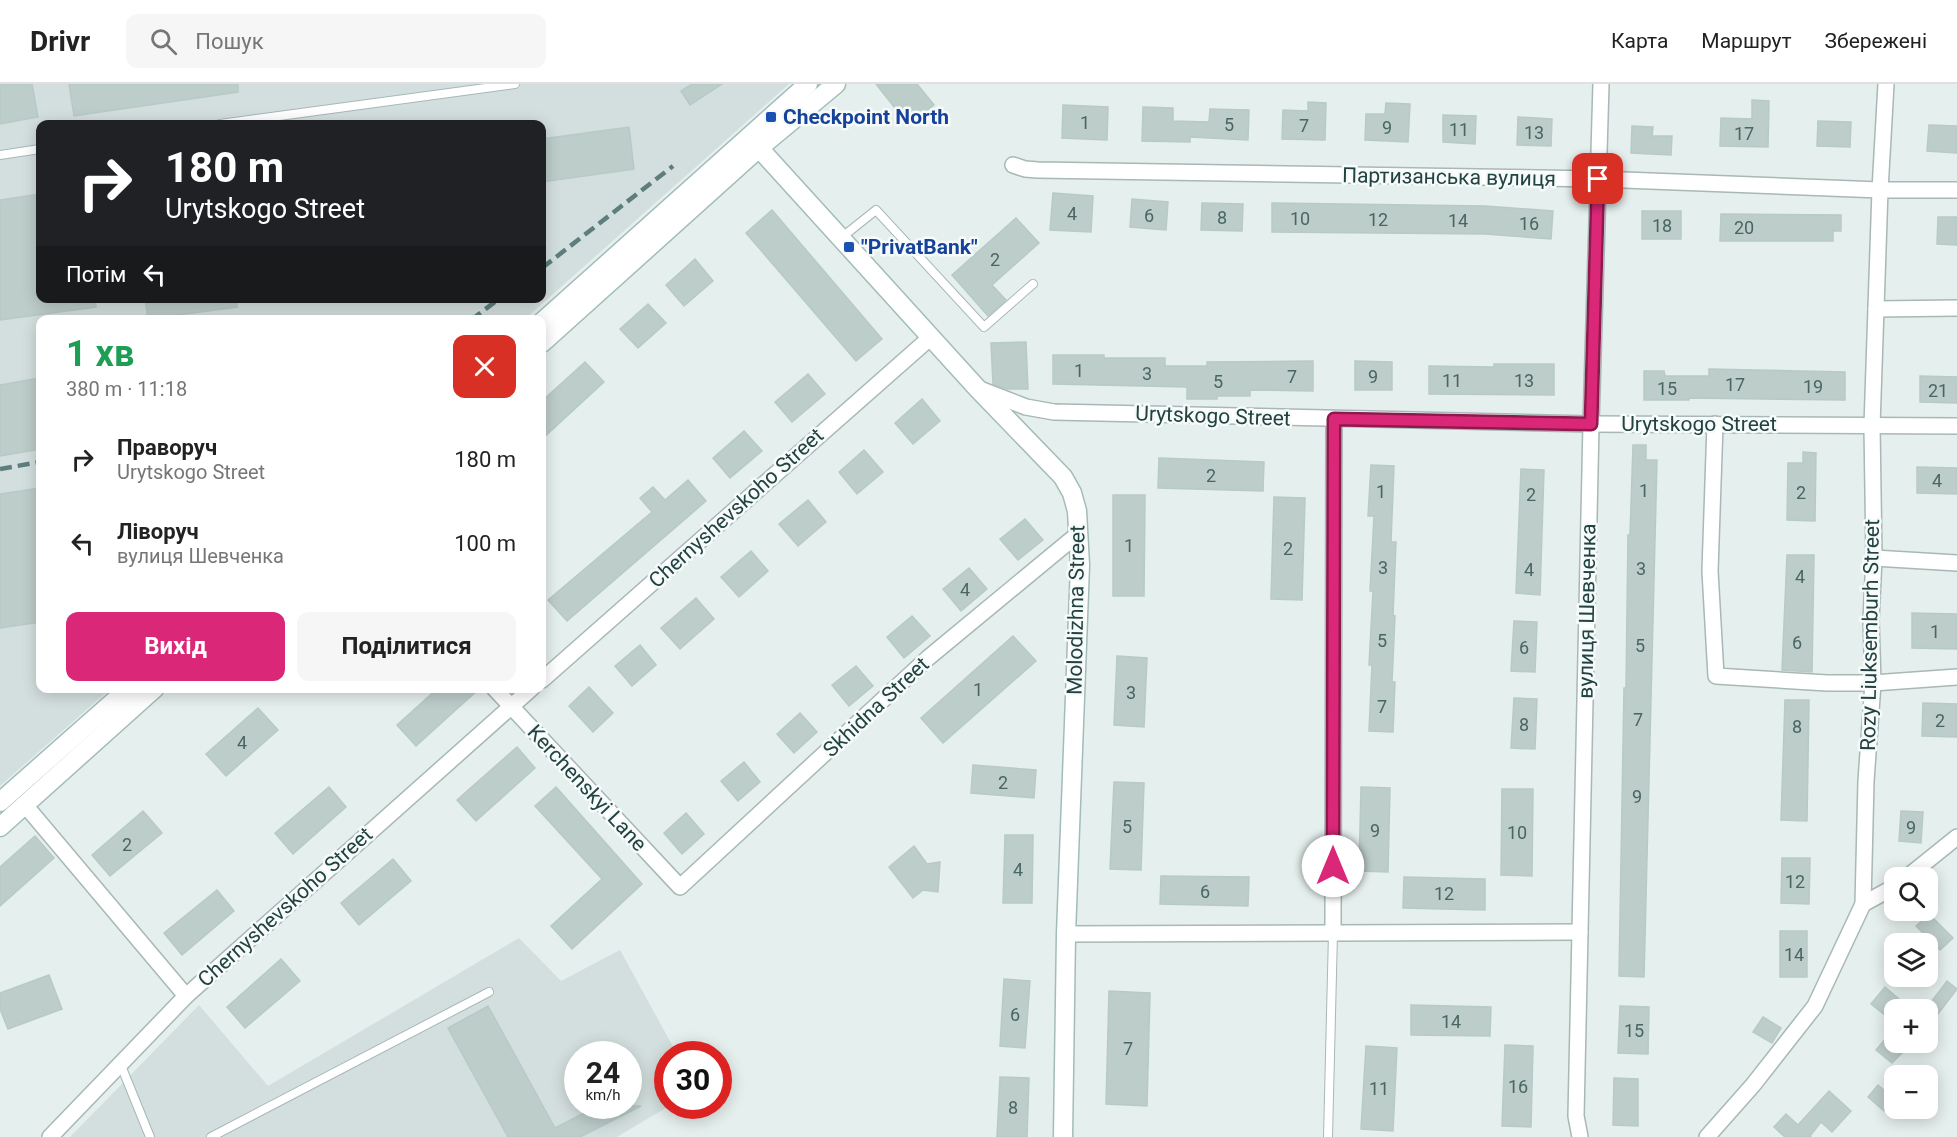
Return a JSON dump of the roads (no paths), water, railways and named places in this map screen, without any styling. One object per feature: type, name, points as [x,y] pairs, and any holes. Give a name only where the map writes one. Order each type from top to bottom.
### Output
[{"type":"main road","points":[[546,339],[754,143],[808,84]]},
{"type":"main road","points":[[546,319],[754,143],[836,84]]},
{"type":"main road","name":"Molodizhna Street","points":[[754,143],[977,388],[1063,477],[1072,493],[1077,511],[1080,565],[1066,934],[1063,1137]]},
{"type":"main road","points":[[0,802],[123,693]]},
{"type":"main road","points":[[0,827],[149,693]]},
{"type":"street","name":"вулиця Шевченка","points":[[1580,1137],[1576,1116],[1601,84]]},
{"type":"street","name":"Rozy Liuksemburh Street","points":[[1707,1137],[1753,1085],[1815,1006],[1863,903],[1866,781],[1873,683],[1872,426],[1886,84]]},
{"type":"street","name":"Партизанська вулиця","points":[[1013,165],[1038,170],[1598,179],[1880,190],[1957,190]]},
{"type":"street","points":[[1876,309],[1957,308]]},
{"type":"street","name":"Chernyshevskoho Street","points":[[546,676],[931,337]]},
{"type":"street","name":"Urytskogo Street","points":[[977,388],[1026,407],[1054,411],[1591,424],[1957,426]]},
{"type":"street","points":[[1333,933],[1334,419]]},
{"type":"street","points":[[1715,424],[1710,571],[1716,676],[1827,683],[1873,683],[1957,677]]},
{"type":"street","name":"Skhidna Street","points":[[680,886],[928,658],[1078,534]]},
{"type":"street","points":[[1874,558],[1957,562]]},
{"type":"street","name":"Kerchenskyi Lane","points":[[498,693],[680,886]]},
{"type":"street","name":"Chernyshevskoho Street","points":[[50,1137],[186,996],[526,693]]},
{"type":"street","points":[[25,805],[186,996]]},
{"type":"street","points":[[1920,867],[1957,837]]},
{"type":"street","points":[[1863,903],[1884,892]]},
{"type":"street","points":[[1066,934],[1580,932]]},
{"type":"lane","points":[[250,120],[515,84]]},
{"type":"lane","points":[[0,155],[36,150]]},
{"type":"lane","points":[[841,238],[876,210],[984,327],[1033,284]]},
{"type":"lane","points":[[1328,1137],[1333,933]]},
{"type":"lane","points":[[212,1137],[489,992]]},
{"type":"lane","points":[[120,1063],[150,1137]]},
{"type":"railway","points":[[546,265],[673,166]]},
{"type":"railway","points":[[478,315],[493,303]]},
{"type":"railway","points":[[0,469],[36,463]]},
{"type":"place","name":"Checkpoint North","points":[[771,117]]},
{"type":"place","name":"\"PrivatBank\"","points":[[849,247]]}]
